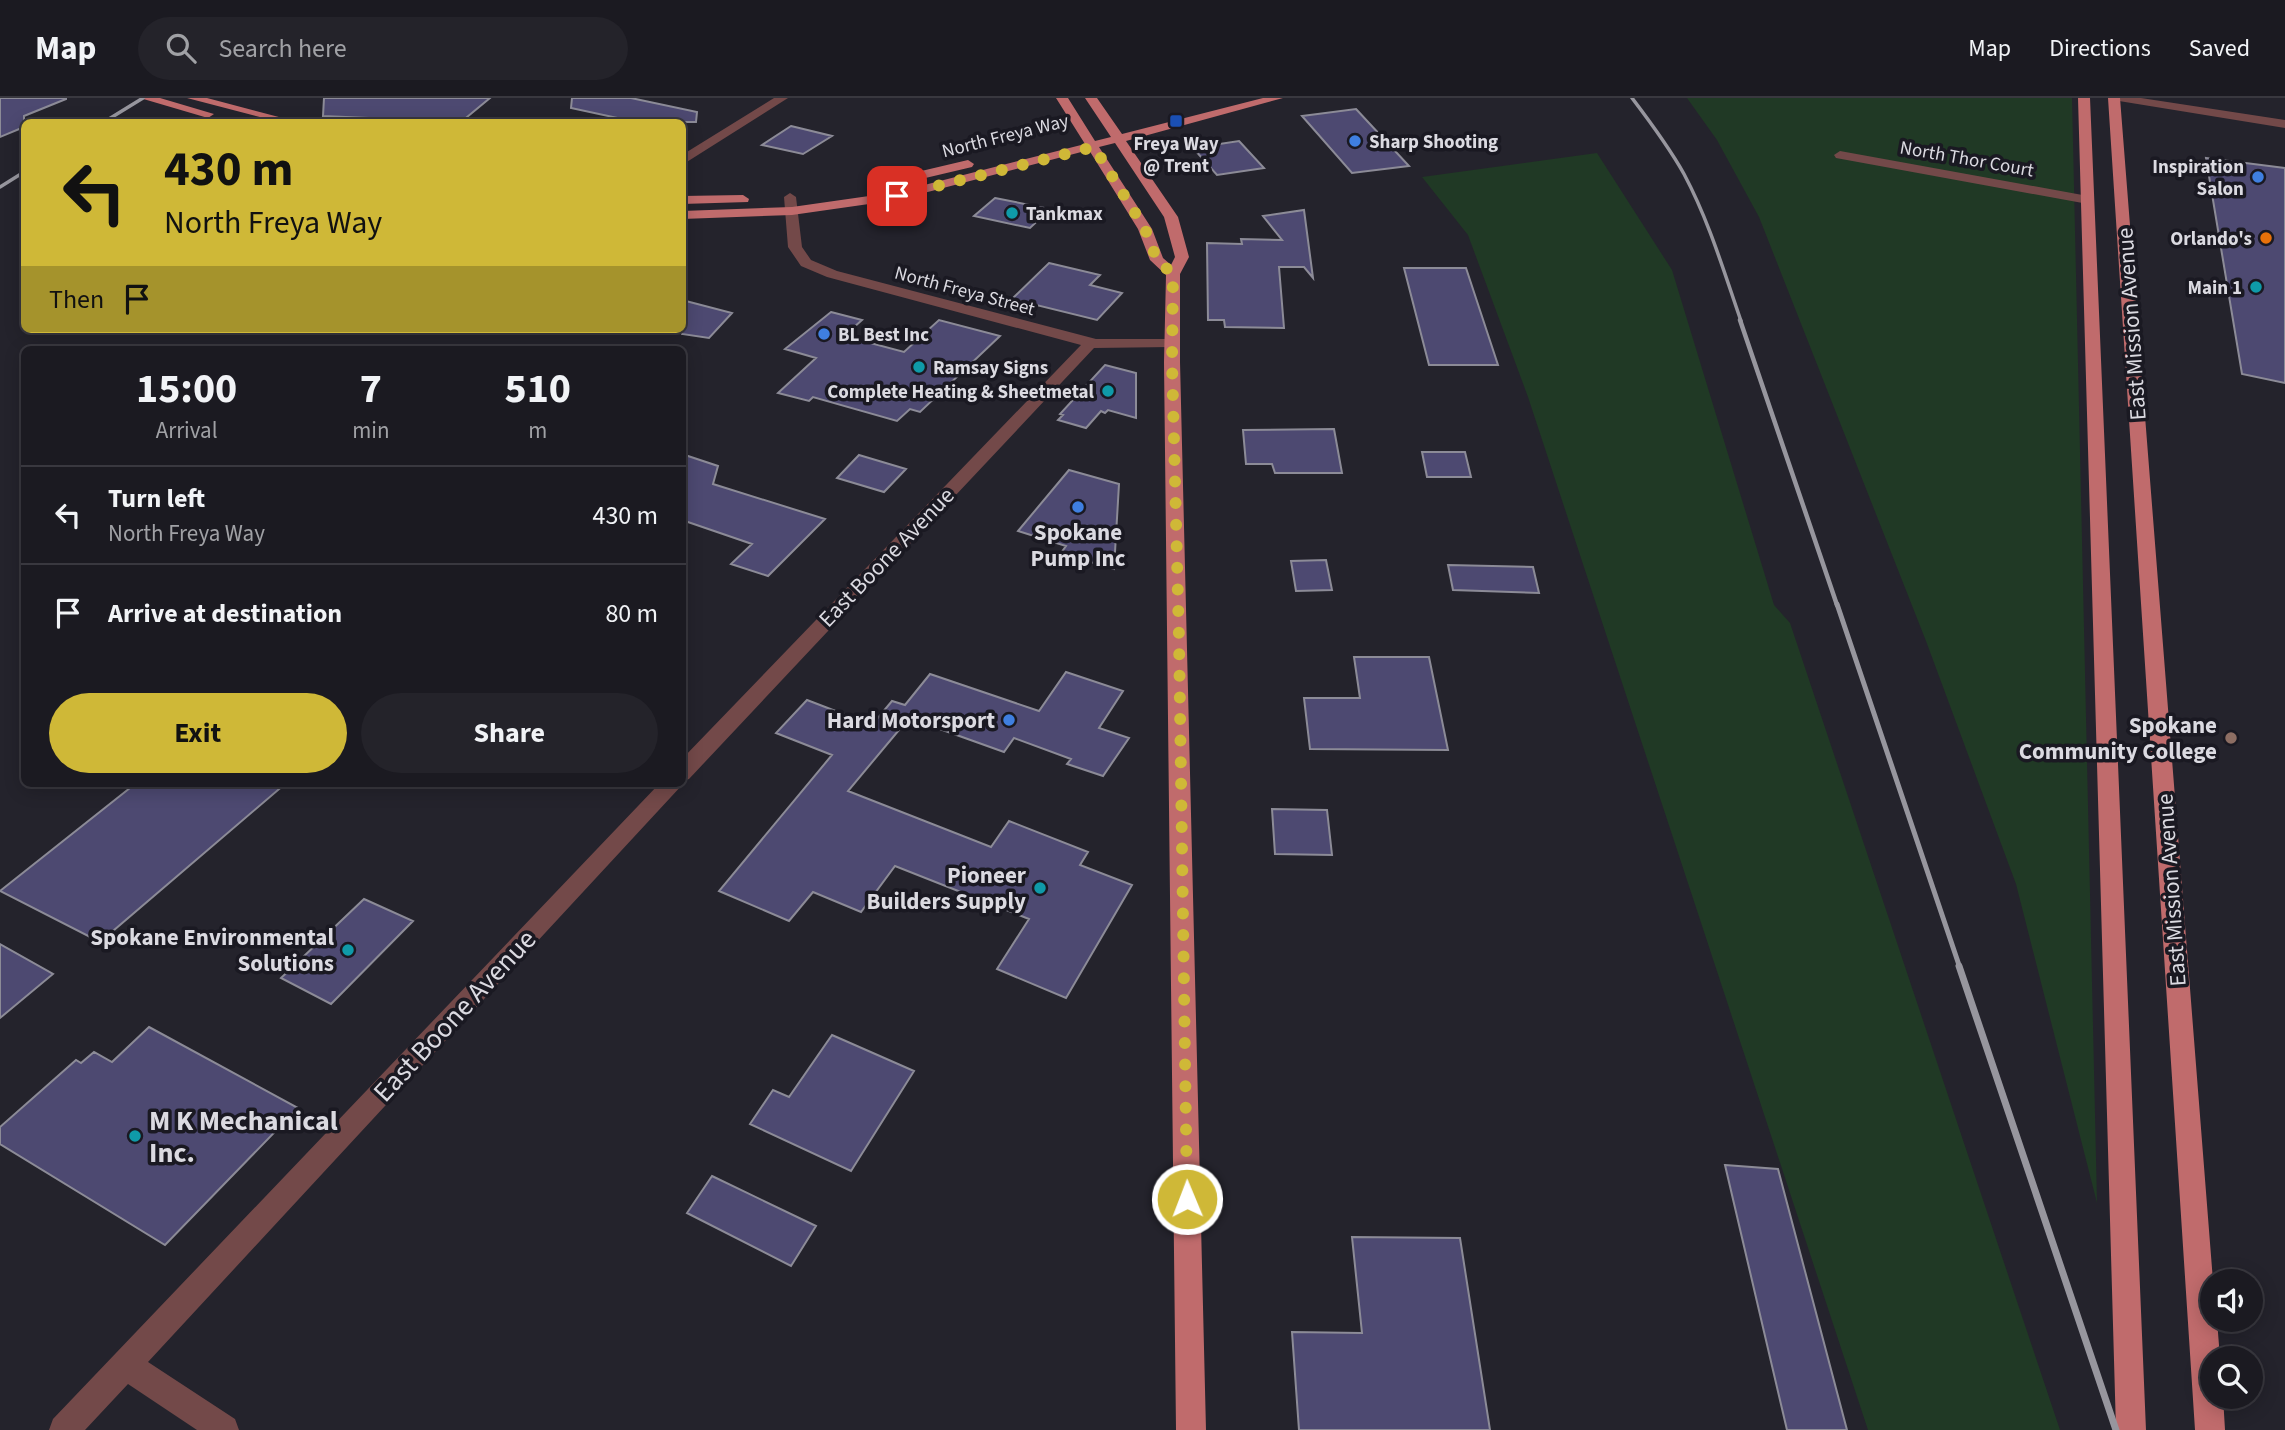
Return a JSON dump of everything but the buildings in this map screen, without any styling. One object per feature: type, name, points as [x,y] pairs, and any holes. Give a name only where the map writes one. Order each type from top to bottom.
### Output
[{"type":"main road","points":[[146,98],[229,119]]},
{"type":"main road","points":[[193,98],[279,119]]},
{"type":"main road","points":[[1062,98],[1145,229],[1157,260],[1173,274]]},
{"type":"main road","points":[[1091,98],[1171,217],[1182,257],[1173,274],[1172,343],[1192,1430]]},
{"type":"main road","name":"North Freya Way","points":[[798,199],[897,181],[1228,98]]},
{"type":"main road","name":"North Freya Way","points":[[798,199],[908,193],[1094,147],[1252,102],[1277,98]]},
{"type":"main road","name":"East Mission Avenue","points":[[2084,98],[2131,1430]]},
{"type":"main road","name":"East Mission Avenue","points":[[2117,98],[2210,1430]]},
{"type":"main road","points":[[686,200],[798,199]]},
{"type":"main road","points":[[686,214],[798,199]]},
{"type":"street","points":[[686,158],[782,98]]},
{"type":"street","points":[[2117,98],[2285,124]]},
{"type":"street","name":"North Thor Court","points":[[1840,155],[2088,200]]},
{"type":"street","name":"North Freya Street","points":[[798,199],[796,247],[806,263],[869,285],[1091,342],[1107,345],[1172,343]]},
{"type":"street","name":"East Boone Avenue","points":[[686,769],[1091,342]]},
{"type":"street","name":"East Boone Avenue","points":[[64,1430],[669,787]]},
{"type":"street","points":[[125,1365],[224,1430]]},
{"type":"green space","points":[[1687,98],[2072,98],[2097,1203],[2016,884],[1926,641],[1759,217],[1717,140]]},
{"type":"green space","points":[[1597,153],[1672,270],[1774,605],[1790,623],[2060,1430],[1868,1430],[1528,397],[1468,235],[1422,177]]},
{"type":"railway","points":[[109,119],[143,98]]},
{"type":"railway","points":[[1632,98],[1672,154],[1693,192],[1716,247],[1741,321]]},
{"type":"railway","points":[[0,187],[21,174]]},
{"type":"railway","points":[[1740,320],[1837,605]]},
{"type":"railway","points":[[1837,604],[1960,968]]},
{"type":"railway","points":[[1959,966],[2116,1430]]},
{"type":"place","name":"Freya Way @ Trent","points":[[1176,121]]},
{"type":"place","name":"Sharp Shooting","points":[[1355,141]]},
{"type":"place","name":"Inspiration Salon","points":[[2258,177]]},
{"type":"place","name":"Tankmax","points":[[1012,213]]},
{"type":"place","name":"Orlando's","points":[[2266,238]]},
{"type":"place","name":"Main 1","points":[[2256,287]]},
{"type":"place","name":"BL Best Inc","points":[[824,334]]},
{"type":"place","name":"Ramsay Signs","points":[[919,367]]},
{"type":"place","name":"Complete Heating & Sheetmetal","points":[[1108,391]]},
{"type":"place","name":"Spokane Pump Inc","points":[[1078,507]]},
{"type":"place","name":"Hard Motorsport","points":[[1009,720]]},
{"type":"place","name":"Spokane Community College","points":[[2231,738]]},
{"type":"place","name":"Pioneer Builders Supply","points":[[1040,888]]},
{"type":"place","name":"Spokane Environmental Solutions","points":[[348,950]]},
{"type":"place","name":"M K Mechanical Inc.","points":[[135,1136]]},
{"type":"route","points":[[897,196],[1094,147],[1145,229],[1157,260],[1173,274],[1172,362],[1187,1199]]}]
